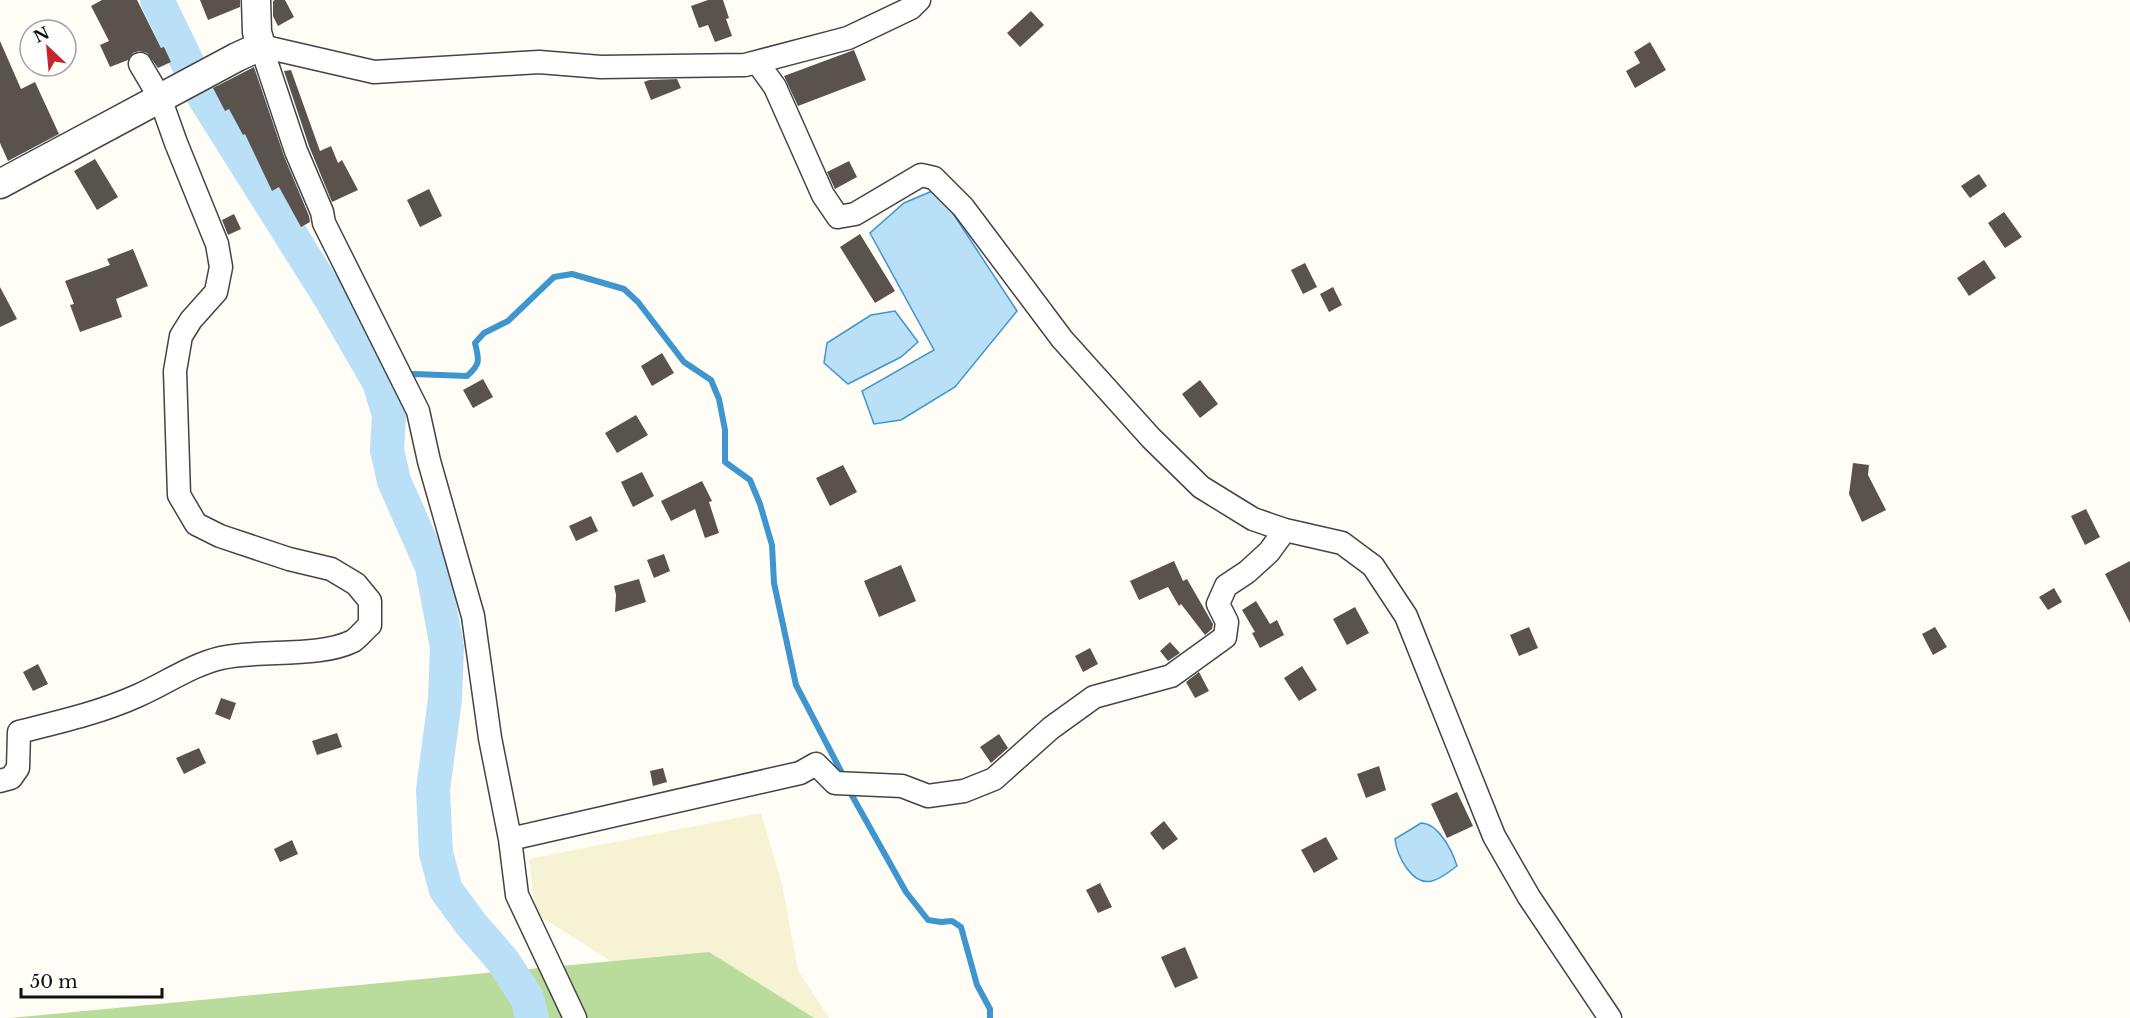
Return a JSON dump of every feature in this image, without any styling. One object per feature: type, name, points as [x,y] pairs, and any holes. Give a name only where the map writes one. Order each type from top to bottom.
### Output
[{"type":"street","points":[[256,0],[257,32],[261,46],[296,151],[322,212],[324,223],[418,411],[429,461],[473,616],[490,738],[510,839],[517,895],[575,1018]]},
{"type":"street","points":[[0,184],[215,68],[261,46],[374,72],[539,62],[601,67],[745,65],[848,38],[911,8],[919,0]]},
{"type":"street","points":[[757,62],[775,87],[823,195],[838,217],[855,214],[921,175],[934,178],[963,207],[1062,339],[1151,438],[1201,488],[1253,519],[1285,530],[1342,543],[1373,566],[1406,616],[1494,836],[1529,897],[1610,1018]]},
{"type":"street","points":[[0,780],[11,778],[18,768],[19,732],[96,712],[138,696],[176,676],[219,659],[252,653],[330,649],[355,640],[370,625],[370,601],[357,584],[331,568],[289,559],[220,536],[196,524],[179,495],[175,371],[181,336],[191,320],[216,292],[221,267],[217,244],[180,153],[170,92],[141,64]]},
{"type":"street","points":[[510,839],[800,773],[816,764],[835,783],[902,786],[927,796],[964,791],[994,779],[1051,728],[1094,697],[1171,676],[1225,637],[1227,622],[1218,604],[1226,586],[1247,572],[1269,552],[1285,530]]},
{"type":"shaded area","points":[[761,813],[782,884],[798,970],[829,1018],[644,1018],[616,964],[536,914],[529,859]]},
{"type":"green space","points":[[709,952],[814,1018],[10,1018]]},
{"type":"water","points":[[937,189],[1017,311],[955,387],[901,420],[874,424],[862,391],[934,350],[870,233],[904,203]]},
{"type":"water","points":[[895,311],[918,342],[901,357],[848,384],[824,363],[827,343],[871,315]]},
{"type":"water","points":[[1421,823],[1439,832],[1448,845],[1457,866],[1432,881],[1418,879],[1412,874],[1402,861],[1396,846],[1395,839]]},
{"type":"building","points":[[102,0],[137,0],[161,48],[164,47],[171,62],[158,68],[147,53],[139,51],[133,53],[128,60],[110,67],[100,45],[109,41],[91,6]]},
{"type":"building","points":[[200,0],[240,0],[240,7],[208,20]]},
{"type":"building","points":[[285,0],[294,17],[278,26],[273,16],[273,1]]},
{"type":"building","points":[[708,0],[723,0],[732,36],[715,42],[708,25],[699,28],[691,6]]},
{"type":"building","points":[[1031,11],[1044,25],[1020,47],[1007,33]]},
{"type":"building","points":[[0,41],[21,89],[35,82],[59,134],[8,161],[0,143]]},
{"type":"building","points":[[1650,42],[1666,70],[1635,88],[1626,71],[1640,63],[1634,52]]},
{"type":"building","points":[[854,50],[866,80],[798,106],[784,76]]},
{"type":"building","points":[[254,67],[284,156],[309,216],[310,222],[301,227],[279,187],[272,191],[245,134],[243,135],[229,109],[225,111],[213,88]]},
{"type":"building","points":[[291,70],[320,151],[331,146],[338,163],[342,160],[358,190],[332,202],[309,146],[284,71]]},
{"type":"building","points":[[677,79],[681,88],[651,100],[644,82]]},
{"type":"building","points":[[95,159],[118,197],[97,210],[74,171]]},
{"type":"building","points":[[849,161],[857,177],[835,189],[827,172]]},
{"type":"building","points":[[1979,174],[1987,186],[1970,198],[1961,186]]},
{"type":"building","points":[[429,189],[442,216],[420,227],[407,200]]},
{"type":"building","points":[[2004,212],[2022,237],[2005,248],[1988,223]]},
{"type":"building","points":[[234,214],[241,229],[228,235],[222,220]]},
{"type":"building","points":[[860,234],[895,291],[875,303],[840,247]]},
{"type":"building","points":[[133,249],[148,286],[116,299],[122,317],[80,332],[70,305],[74,304],[65,281],[110,265],[107,259]]},
{"type":"building","points":[[1984,260],[1996,278],[1969,296],[1957,278]]},
{"type":"building","points":[[1305,263],[1317,287],[1303,294],[1291,270]]},
{"type":"building","points":[[0,287],[17,319],[0,327]]},
{"type":"building","points":[[1333,287],[1342,305],[1329,312],[1320,294]]},
{"type":"building","points":[[662,353],[674,373],[652,386],[641,366]]},
{"type":"building","points":[[483,379],[493,397],[473,408],[463,390]]},
{"type":"building","points":[[1200,380],[1218,404],[1200,418],[1182,394]]},
{"type":"building","points":[[636,415],[648,435],[617,453],[605,433]]},
{"type":"building","points":[[1853,463],[1869,465],[1868,475],[1886,510],[1862,522],[1849,494]]},
{"type":"building","points":[[843,465],[857,492],[830,506],[816,478]]},
{"type":"building","points":[[642,472],[654,496],[633,507],[621,482]]},
{"type":"building","points":[[702,481],[712,501],[709,502],[719,533],[705,538],[695,509],[671,521],[661,501]]},
{"type":"building","points":[[2086,509],[2100,537],[2085,545],[2071,516]]},
{"type":"building","points":[[591,516],[598,531],[576,541],[569,526]]},
{"type":"building","points":[[664,554],[670,571],[654,578],[647,560]]},
{"type":"building","points":[[1174,561],[1183,581],[1187,579],[1213,624],[1212,629],[1205,635],[1181,604],[1179,606],[1168,587],[1139,600],[1130,581]]},
{"type":"building","points":[[2130,561],[2130,623],[2105,574]]},
{"type":"building","points":[[901,565],[916,601],[879,617],[864,581]]},
{"type":"building","points":[[639,579],[646,602],[615,612],[614,586]]},
{"type":"building","points":[[2054,588],[2062,602],[2048,610],[2039,597]]},
{"type":"building","points":[[1256,601],[1270,624],[1277,620],[1284,635],[1260,648],[1252,633],[1255,632],[1242,610]]},
{"type":"building","points":[[1355,607],[1369,633],[1347,645],[1333,619]]},
{"type":"building","points":[[1529,627],[1538,648],[1519,656],[1510,635]]},
{"type":"building","points":[[1935,627],[1947,647],[1933,655],[1922,634]]},
{"type":"building","points":[[1170,642],[1180,653],[1168,661],[1160,651]]},
{"type":"building","points":[[1090,648],[1098,664],[1083,672],[1075,656]]},
{"type":"building","points":[[38,664],[48,684],[33,691],[23,672]]},
{"type":"building","points":[[1302,666],[1317,690],[1299,701],[1284,678]]},
{"type":"building","points":[[1199,672],[1209,691],[1195,698],[1186,682]]},
{"type":"building","points":[[221,698],[236,703],[230,720],[215,714]]},
{"type":"building","points":[[337,733],[342,747],[317,755],[312,741]]},
{"type":"building","points":[[999,734],[1008,748],[991,763],[980,747]]},
{"type":"building","points":[[199,748],[206,763],[184,774],[176,758]]},
{"type":"building","points":[[1379,766],[1386,790],[1366,798],[1357,774]]},
{"type":"building","points":[[663,768],[667,782],[653,786],[650,771]]},
{"type":"building","points":[[1457,792],[1473,826],[1447,838],[1431,804]]},
{"type":"building","points":[[1164,821],[1178,839],[1163,850],[1150,833]]},
{"type":"building","points":[[1326,837],[1338,859],[1314,873],[1301,850]]},
{"type":"building","points":[[292,840],[298,854],[280,862],[274,849]]},
{"type":"building","points":[[1100,883],[1112,907],[1098,913],[1086,890]]},
{"type":"building","points":[[1185,947],[1198,978],[1175,988],[1161,957]]},
{"type":"waterway","points":[[157,0],[204,97],[331,299],[379,382],[389,415],[387,450],[394,481],[432,567],[447,647],[445,699],[433,790],[436,853],[446,890],[503,961],[527,998],[532,1018]]},
{"type":"waterway","points":[[406,376],[414,374],[467,376],[478,361],[475,343],[484,333],[508,321],[554,277],[572,274],[624,289],[638,302],[684,362],[711,380],[719,399],[725,430],[725,462],[750,480],[772,545],[774,583],[796,685],[843,775]]},
{"type":"waterway","points":[[379,382],[396,379]]},
{"type":"waterway","points":[[850,792],[906,892],[928,920],[952,921],[961,927],[977,985],[990,1009],[990,1018]]}]
